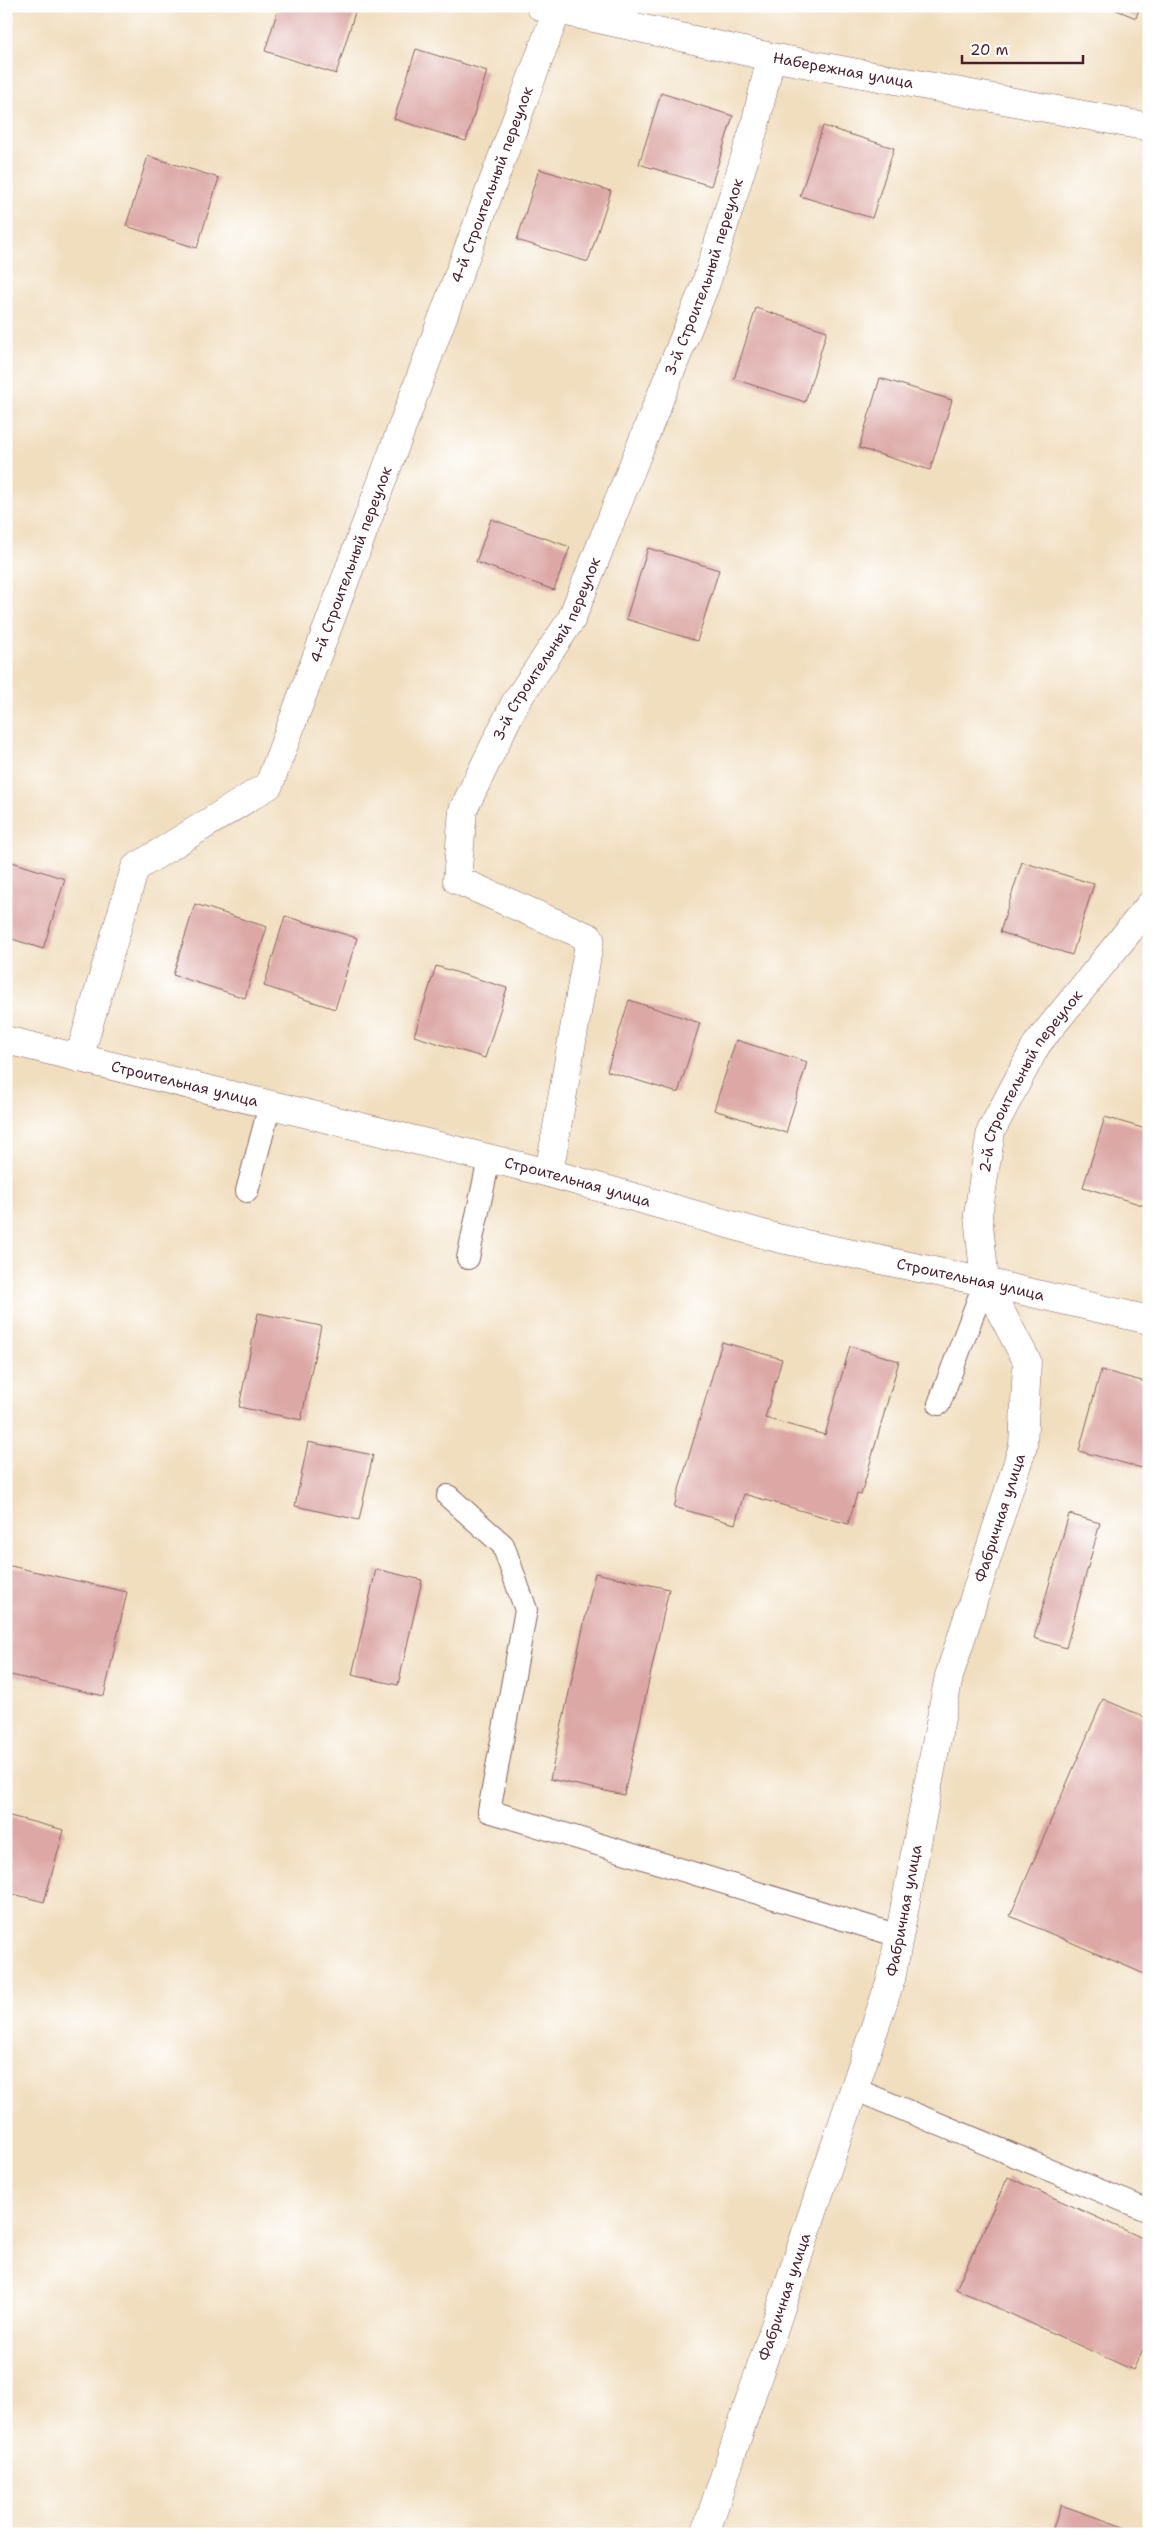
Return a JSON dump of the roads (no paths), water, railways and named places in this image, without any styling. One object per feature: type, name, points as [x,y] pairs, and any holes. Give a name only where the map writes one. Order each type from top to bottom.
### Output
[{"type":"street","name":"Набережная улица","points":[[548,8],[772,57],[1149,127]]},
{"type":"street","name":"4-й Строительный переулок","points":[[79,1058],[135,868],[268,785],[548,8]]},
{"type":"street","name":"3-й Строительный переулок","points":[[549,1173],[590,938],[457,880],[463,810],[515,703],[571,620],[706,283],[755,124],[772,57]]},
{"type":"street","name":"2-й Строительный переулок","points":[[985,1282],[978,1215],[991,1131],[1037,1044],[1149,906]]},
{"type":"street","name":"Строительная улица","points":[[6,1040],[549,1173],[777,1238],[985,1282],[1149,1320]]},
{"type":"street","name":"Фабричная улица","points":[[705,2534],[891,1979],[949,1676],[1023,1446],[1027,1361],[985,1282]]},
{"type":"lane","points":[[246,1191],[270,1105]]},
{"type":"lane","points":[[468,1258],[489,1159]]},
{"type":"lane","points":[[939,1404],[985,1282]]},
{"type":"lane","points":[[448,1496],[503,1545],[526,1610],[489,1811],[899,1936]]},
{"type":"lane","points":[[854,2089],[1149,2211]]}]
